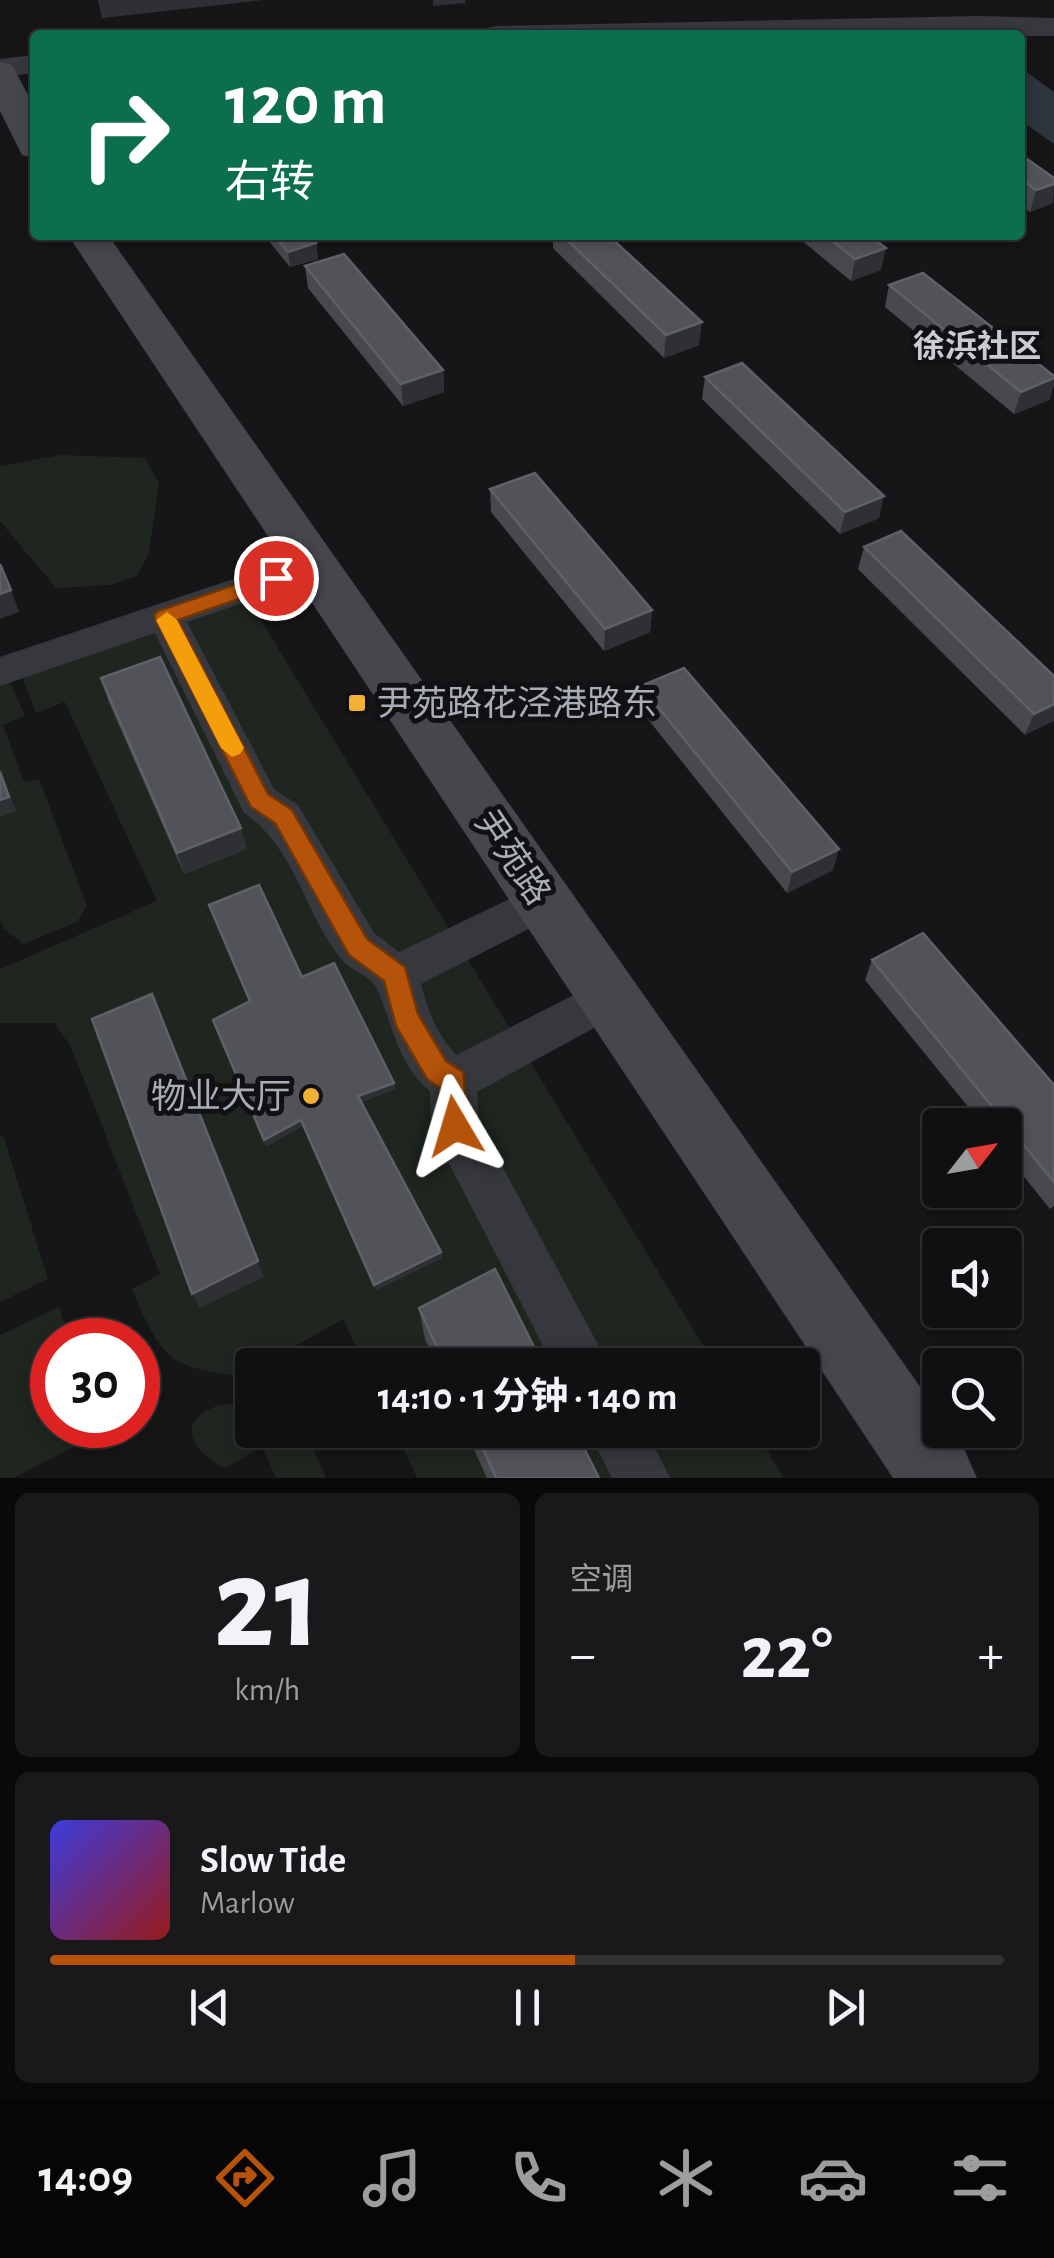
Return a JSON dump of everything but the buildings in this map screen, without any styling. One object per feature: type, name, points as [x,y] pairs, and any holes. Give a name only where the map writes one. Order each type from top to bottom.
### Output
[{"type":"main road","points":[[0,70],[30,136]]},
{"type":"main road","name":"尹苑路","points":[[91,240],[938,1478]]},
{"type":"street","points":[[1004,0],[1050,30]]},
{"type":"street","points":[[728,30],[959,25],[1050,30]]},
{"type":"street","points":[[0,70],[30,65]]},
{"type":"street","points":[[0,672],[314,565]]},
{"type":"street","points":[[165,616],[259,800],[283,816],[358,947],[396,974],[406,1017],[436,1070],[453,1081]]},
{"type":"street","points":[[396,974],[543,901]]},
{"type":"street","points":[[453,1081],[609,997]]},
{"type":"street","points":[[453,1081],[455,1126],[573,1348]]},
{"type":"street","points":[[626,1448],[642,1478]]},
{"type":"shaded area","points":[[1025,71],[1054,92],[1054,144],[1025,124]]},
{"type":"shaded area","points":[[60,455],[145,458],[159,483],[149,553],[137,576],[111,585],[56,588],[0,521],[0,466]]},
{"type":"shaded area","points":[[245,594],[705,1348],[357,1348],[343,1319],[292,1348],[235,1348],[235,1375],[197,1369],[170,1355],[160,1344],[160,1318],[145,1318],[132,1289],[160,1274],[71,1047],[54,1023],[0,1023],[0,969],[157,901],[65,702],[36,713],[18,666]]},
{"type":"shaded area","points":[[5,670],[25,716],[3,725],[24,782],[39,779],[87,906],[77,922],[24,944],[4,929],[0,920],[0,672]]},
{"type":"shaded area","points":[[3,1135],[48,1279],[0,1302],[0,1136]]},
{"type":"shaded area","points":[[59,1307],[63,1318],[36,1318]]},
{"type":"shaded area","points":[[30,1321],[30,1448],[72,1448],[13,1478],[0,1478],[0,1335]]},
{"type":"shaded area","points":[[235,1403],[235,1448],[260,1448],[225,1468],[200,1451],[192,1427],[206,1411]]},
{"type":"shaded area","points":[[262,1448],[313,1448],[326,1478],[276,1478]]},
{"type":"shaded area","points":[[403,1448],[765,1448],[784,1478],[417,1478]]},
{"type":"slow traffic","points":[[167,620],[232,748]]},
{"type":"place","name":"尹苑路花泾港路东","points":[[357,703]]},
{"type":"place","name":"物业大厅","points":[[311,1096]]},
{"type":"district","name":"徐浜社区","points":[[977,346]]},
{"type":"route","points":[[276,578],[165,616],[259,800],[283,816],[358,947],[396,974],[406,1017],[436,1070],[453,1081],[455,1126]]}]
